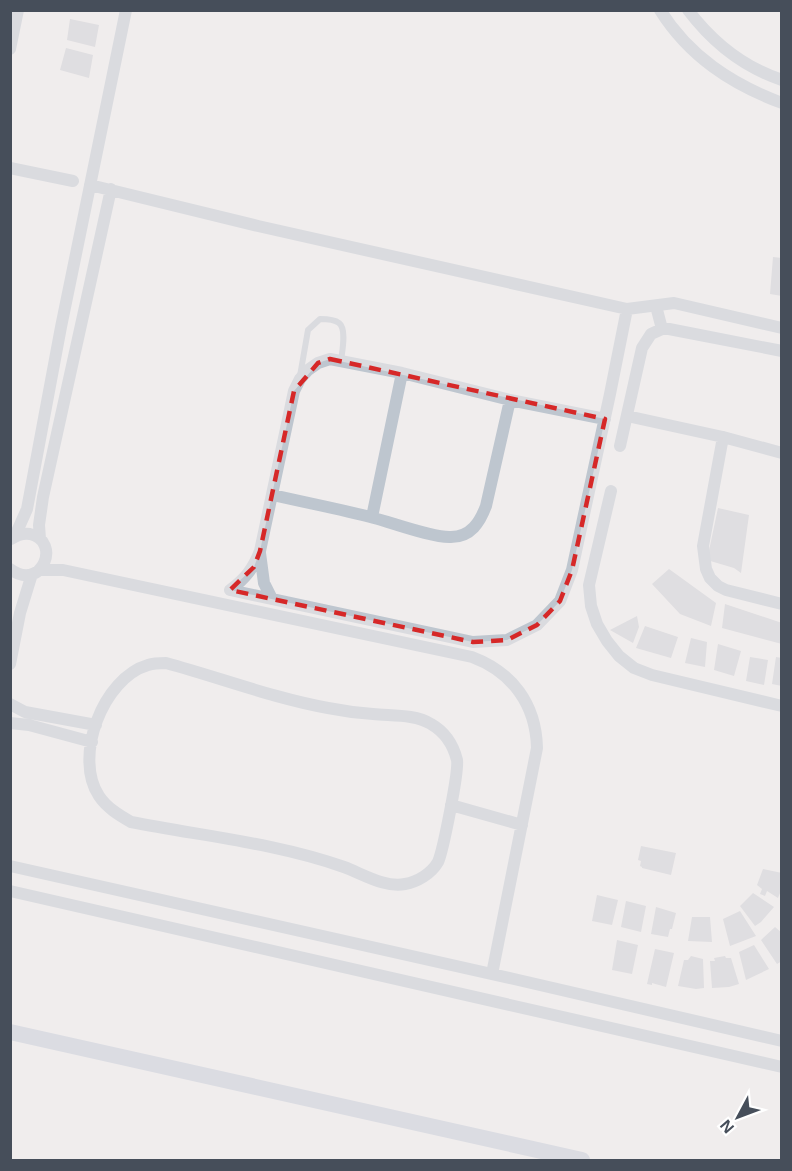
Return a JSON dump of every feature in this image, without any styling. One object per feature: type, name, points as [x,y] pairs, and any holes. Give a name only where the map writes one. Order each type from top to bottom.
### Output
[{"type":"street","points":[[10,49],[18,10]]},
{"type":"street","points":[[13,538],[27,509],[126,10]]},
{"type":"street","points":[[660,10],[673,31],[697,56],[725,76],[755,93],[782,103]]},
{"type":"street","points":[[688,10],[710,37],[735,58],[763,74],[782,80]]},
{"type":"street","points":[[10,168],[73,181]]},
{"type":"street","points":[[90,185],[258,226],[627,309],[674,303],[782,328]]},
{"type":"street","points":[[40,539],[39,525],[43,497],[111,189]]},
{"type":"street","points":[[656,306],[662,329]]},
{"type":"street","points":[[605,419],[510,400],[402,373],[341,361],[330,359],[318,363],[300,379],[294,391],[273,495],[254,567],[244,580],[230,590],[474,642],[507,640],[537,625],[560,601],[572,570],[605,419],[627,309]]},
{"type":"street","points":[[620,446],[644,343],[651,334],[662,329],[687,331],[782,351]]},
{"type":"street","points":[[372,517],[402,373]]},
{"type":"street","points":[[273,495],[450,537],[467,533],[480,522],[486,506],[510,400]]},
{"type":"street","points":[[627,417],[723,437],[782,453]]},
{"type":"street","points":[[723,437],[703,546],[706,569],[710,578],[726,590],[782,604]]},
{"type":"street","points":[[611,491],[589,585],[591,606],[597,624],[607,641],[619,656],[634,668],[652,675],[782,706]]},
{"type":"street","points":[[10,663],[20,614],[36,572],[45,563],[46,554],[40,539],[32,534],[23,534],[13,538]]},
{"type":"street","points":[[260,551],[264,583],[272,599]]},
{"type":"street","points":[[11,571],[18,574],[63,570],[471,657],[492,666],[509,679],[523,696],[535,726],[537,748],[492,974]]},
{"type":"street","points":[[166,663],[289,700],[429,722],[443,732],[453,746],[457,762],[456,779],[438,861],[429,873],[417,880],[404,884],[389,884],[308,856],[131,822],[113,811],[99,795],[91,776],[92,742],[107,699],[132,673],[148,664],[166,663]]},
{"type":"street","points":[[10,704],[25,712],[96,726]]},
{"type":"street","points":[[10,723],[29,725],[92,742]]},
{"type":"street","points":[[451,805],[522,825]]},
{"type":"street","points":[[10,866],[782,1041]]},
{"type":"street","points":[[10,891],[782,1066]]},
{"type":"street","points":[[10,1032],[582,1161]]},
{"type":"lane","points":[[300,379],[308,330],[314,322],[320,319],[336,321],[341,325],[343,331],[341,361]]},
{"type":"highlighted area","points":[[330,359],[605,419],[572,570],[560,601],[537,625],[507,640],[473,642],[230,590],[254,567],[260,551],[294,391],[318,363]]},
{"type":"building","points":[[70,19],[99,25],[95,47],[67,40]]},
{"type":"building","points":[[66,48],[93,55],[89,78],[60,70]]},
{"type":"building","points":[[773,257],[782,258],[782,296],[770,294]]},
{"type":"building","points":[[718,508],[749,515],[741,573],[734,568],[707,560]]},
{"type":"building","points":[[669,569],[716,603],[711,626],[680,614],[652,584]]},
{"type":"building","points":[[725,604],[782,623],[782,644],[722,628]]},
{"type":"building","points":[[637,616],[639,627],[633,643],[610,630]]},
{"type":"building","points":[[645,626],[678,637],[671,658],[636,648]]},
{"type":"building","points":[[691,638],[707,642],[705,667],[685,663]]},
{"type":"building","points":[[718,644],[741,651],[734,676],[714,670]]},
{"type":"building","points":[[750,657],[768,660],[764,685],[746,681]]},
{"type":"building","points":[[776,657],[782,658],[782,686],[772,684]]},
{"type":"building","points":[[641,846],[676,853],[671,875],[642,868],[641,861],[638,860]]},
{"type":"building","points":[[763,869],[782,873],[782,888],[778,898],[767,891],[765,896],[760,894],[762,889],[757,885]]},
{"type":"building","points":[[753,893],[774,907],[755,926],[740,906]]},
{"type":"building","points":[[597,895],[618,900],[612,925],[592,921]]},
{"type":"building","points":[[626,901],[646,906],[641,932],[621,927]]},
{"type":"building","points":[[656,907],[676,913],[668,937],[651,934]]},
{"type":"building","points":[[740,911],[756,936],[730,946],[723,919]]},
{"type":"building","points":[[692,917],[710,917],[712,942],[688,941]]},
{"type":"building","points":[[775,927],[782,933],[782,961],[777,964],[761,940]]},
{"type":"building","points":[[617,940],[638,945],[632,974],[612,970]]},
{"type":"building","points":[[754,945],[769,969],[746,980],[739,952]]},
{"type":"building","points":[[655,949],[674,953],[666,987],[647,984]]},
{"type":"building","points":[[691,956],[703,959],[704,988],[678,986],[684,960],[688,960]]},
{"type":"building","points":[[725,956],[731,958],[739,984],[712,988],[710,961]]}]
